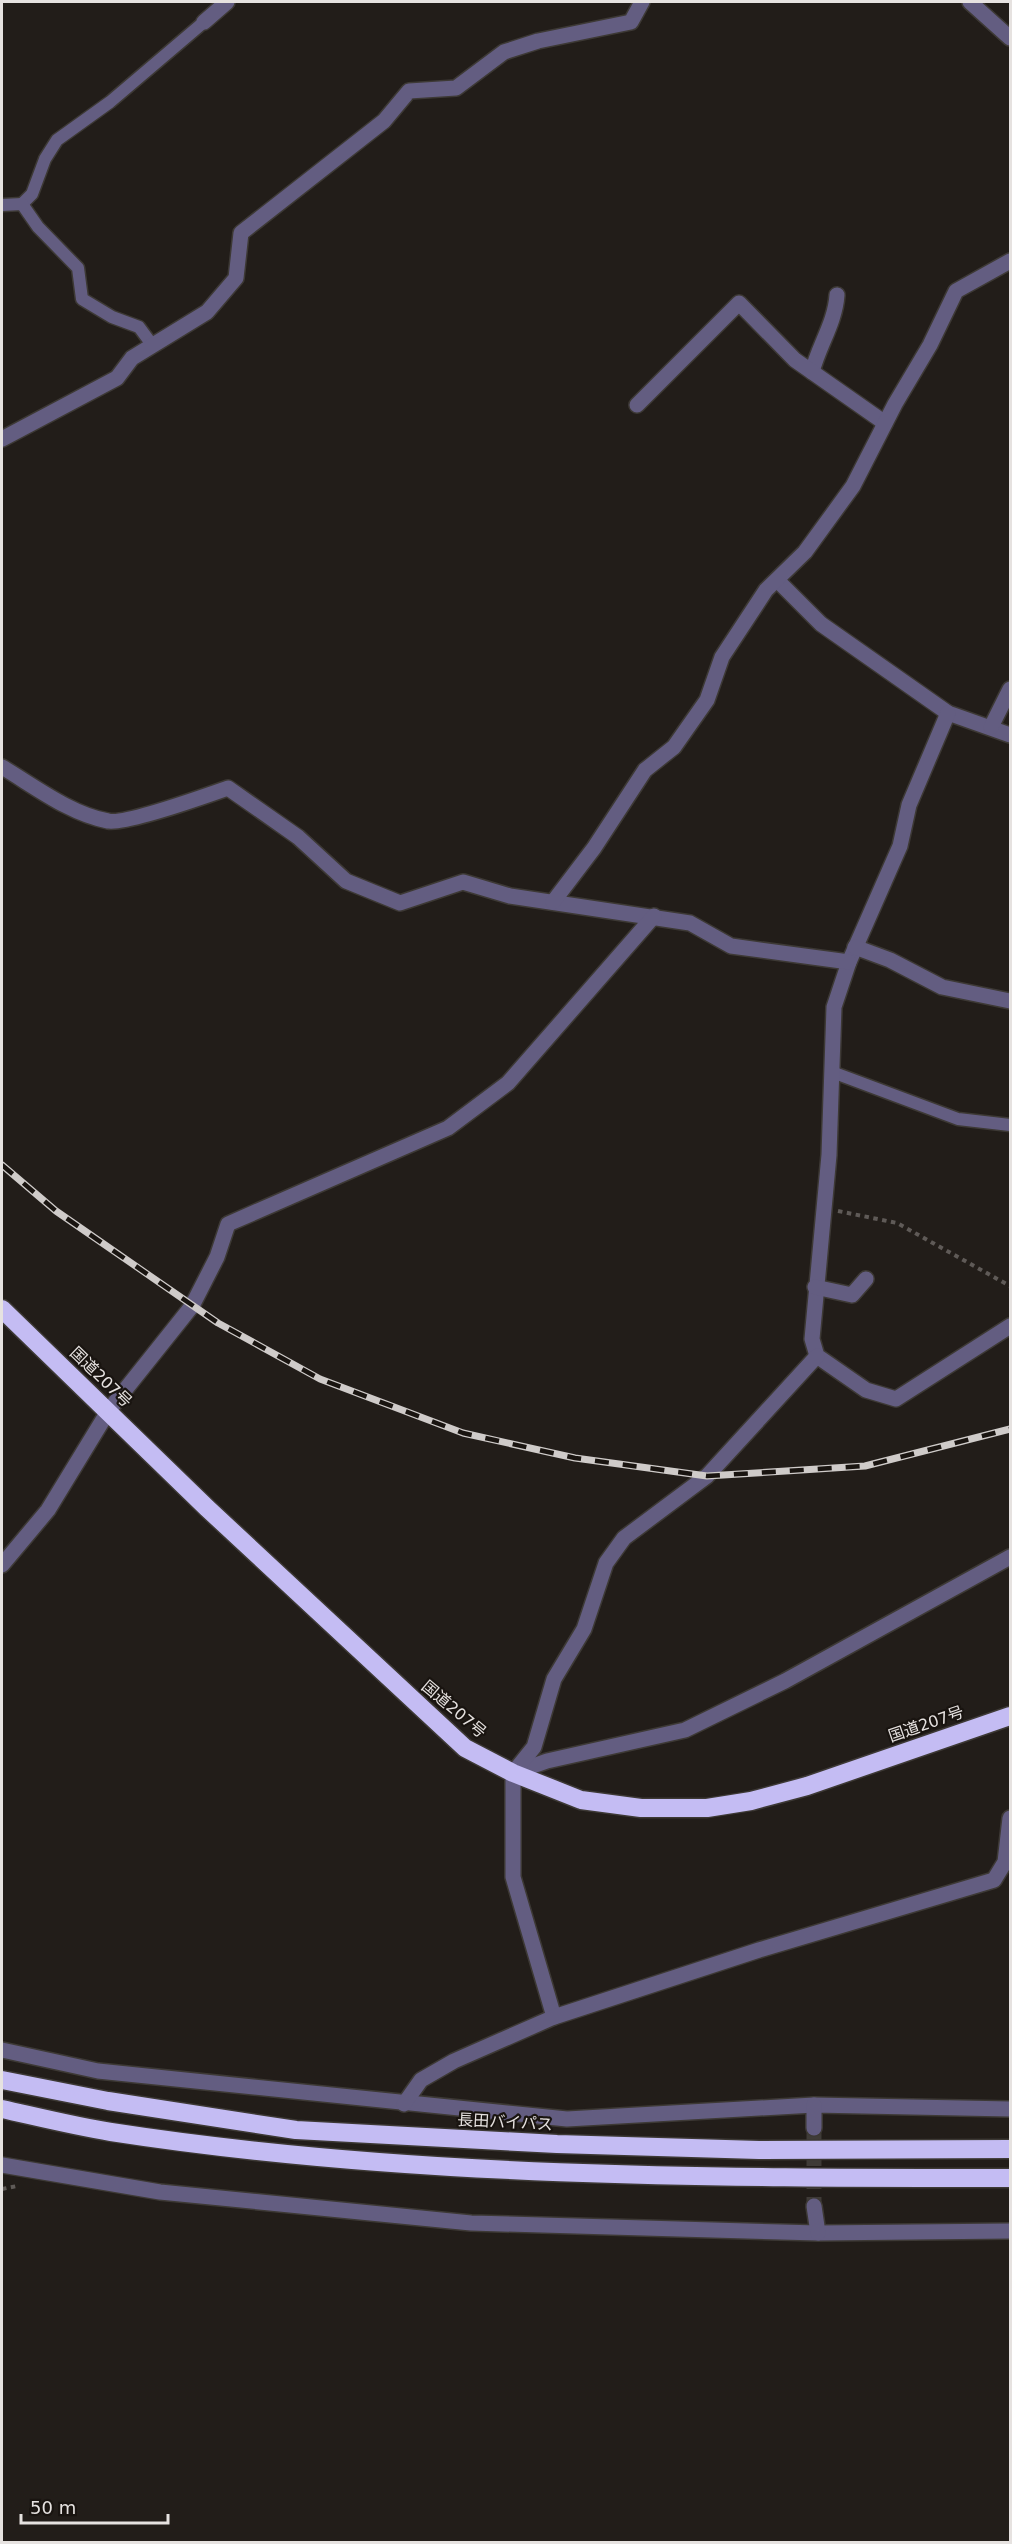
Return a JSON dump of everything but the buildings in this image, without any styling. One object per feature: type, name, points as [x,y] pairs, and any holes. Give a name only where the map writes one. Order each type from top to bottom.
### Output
[{"type":"highway","name":"国道207号","points":[[2,1310],[207,1508],[465,1748],[513,1773],[581,1800],[641,1808],[707,1808],[751,1801],[807,1786],[1011,1716]]},
{"type":"highway","name":"長田バイパス","points":[[2,2080],[108,2101],[296,2130],[759,2150],[1011,2150]]},
{"type":"highway","points":[[2,2109],[110,2132],[292,2154],[437,2167],[558,2174],[751,2178],[1011,2178]]},
{"type":"street","points":[[204,22],[227,2]]},
{"type":"street","points":[[2,439],[117,378],[132,358],[207,312],[236,278],[241,233],[384,121],[408,91],[456,88],[504,52],[538,41],[631,22],[642,2]]},
{"type":"street","points":[[970,2],[1011,38]]},
{"type":"street","points":[[553,902],[594,848],[645,770],[674,747],[707,700],[722,657],[766,590],[805,552],[853,486],[885,423],[930,345],[956,291],[1011,261]]},
{"type":"street","points":[[812,372],[817,352],[836,313],[837,295]]},
{"type":"street","points":[[638,405],[739,303],[795,360],[885,423]]},
{"type":"street","points":[[777,580],[821,624],[948,713],[992,726],[1011,735]]},
{"type":"street","points":[[992,726],[1011,689]]},
{"type":"street","points":[[948,713],[909,805],[900,846],[855,947],[834,1007],[828,1155],[812,1339],[817,1356],[866,1390],[896,1399],[1011,1326]]},
{"type":"street","points":[[2,767],[69,806],[110,822],[194,801],[228,788],[298,837],[346,880],[400,903],[463,882],[510,896],[690,923],[731,946],[849,962]]},
{"type":"street","points":[[2,1565],[48,1510],[108,1410],[192,1306],[217,1257],[228,1224],[448,1128],[508,1083],[654,916]]},
{"type":"street","points":[[855,947],[890,960],[942,987],[1011,1001]]},
{"type":"street","points":[[815,1287],[852,1295],[866,1279]]},
{"type":"street","points":[[554,2017],[513,1877],[513,1773],[534,1747],[554,1679],[584,1629],[606,1563],[624,1538],[707,1476],[817,1356]]},
{"type":"street","points":[[513,1773],[547,1761],[685,1730],[785,1682],[1011,1557]]},
{"type":"street","points":[[404,2104],[421,2080],[446,2066],[554,2017],[759,1950],[994,1880],[1005,1862],[1011,1818]]},
{"type":"street","points":[[2,2050],[98,2071],[567,2119],[814,2105],[1011,2109]]},
{"type":"street","points":[[814,2105],[814,2128]]},
{"type":"street","points":[[2,2165],[160,2192],[471,2223],[818,2233],[1011,2231]]},
{"type":"street","points":[[814,2206],[818,2233]]},
{"type":"lane","points":[[153,346],[139,327],[111,317],[82,299],[78,268],[38,227],[9,206],[32,194],[45,159],[57,140],[110,102],[204,22]]},
{"type":"lane","points":[[832,1072],[957,1119],[1011,1125]]},
{"type":"path","points":[[823,1208],[897,1223],[1011,1286]]},
{"type":"tunnel","points":[[814,2128],[814,2206]]},
{"type":"railway","points":[[2,1165],[56,1211],[218,1323],[320,1379],[463,1433],[575,1458],[707,1476],[865,1466],[1010,1429]]}]
